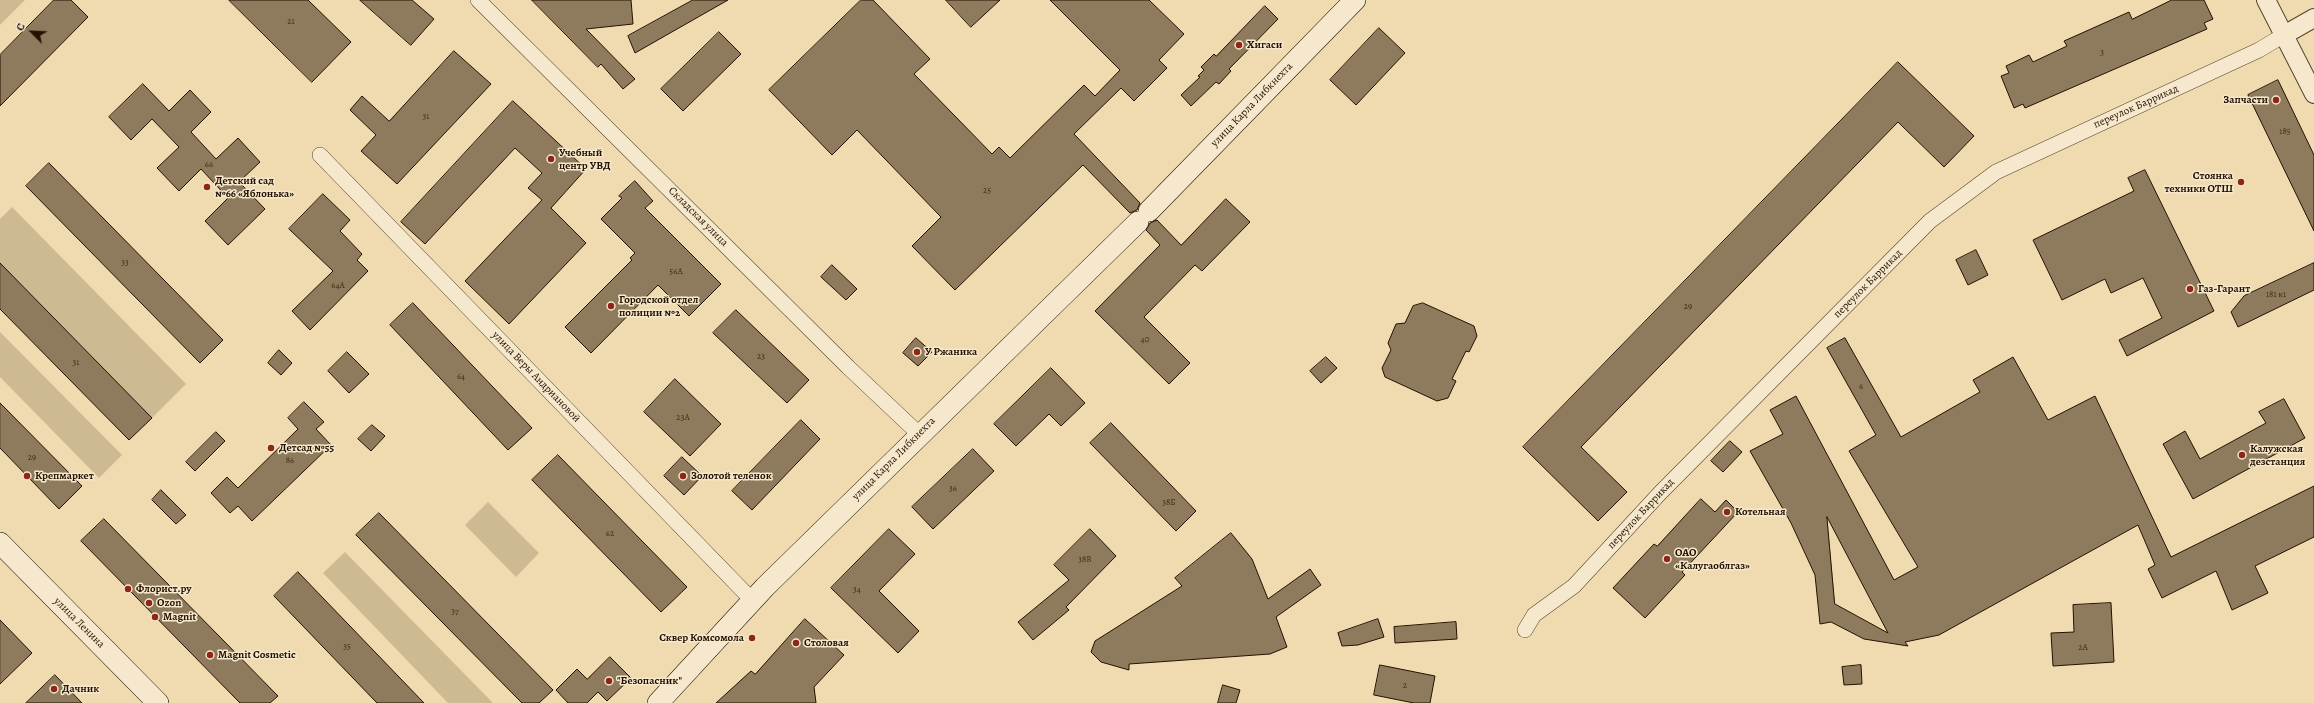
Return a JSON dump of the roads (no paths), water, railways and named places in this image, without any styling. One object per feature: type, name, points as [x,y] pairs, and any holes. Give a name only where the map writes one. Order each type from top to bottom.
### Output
[{"type":"main road","name":"улица Карла Либкнехта","points":[[658,703],[752,600],[919,434],[1143,216],[1355,0]]},
{"type":"main road","name":"улица Ленина","points":[[0,543],[158,703]]},
{"type":"street","name":"Складская улица","points":[[478,0],[843,362],[919,434]]},
{"type":"street","points":[[2266,0],[2314,94]]},
{"type":"street","points":[[2284,35],[2314,18]]},
{"type":"street","name":"переулок Баррикад","points":[[1525,630],[1534,615],[1574,586],[1666,487],[1930,221],[1996,172],[2259,50],[2284,35]]},
{"type":"street","name":"улица Веры Андриановой","points":[[320,155],[752,600]]},
{"type":"place","name":"Хигаси","points":[[1239,45]]},
{"type":"place","name":"Запчасти","points":[[2276,100]]},
{"type":"place","name":"Учебный центр УВД","points":[[551,159]]},
{"type":"place","name":"Стоянка техники ОТШ","points":[[2241,182]]},
{"type":"place","name":"Детский сад №66 «Яблонька»","points":[[207,187]]},
{"type":"place","name":"Газ-Гарант","points":[[2190,289]]},
{"type":"place","name":"Городской отдел полиции №2","points":[[611,306]]},
{"type":"place","name":"У Ржаника","points":[[917,352]]},
{"type":"place","name":"Детсад №55","points":[[271,448]]},
{"type":"place","name":"Калужская дезстанция","points":[[2242,455]]},
{"type":"place","name":"Крепмаркет","points":[[27,476]]},
{"type":"place","name":"Золотой теленок","points":[[683,476]]},
{"type":"place","name":"Котельная","points":[[1727,512]]},
{"type":"place","name":"ОАО «Калугаоблгаз»","points":[[1667,559]]},
{"type":"place","name":"Флорист.ру","points":[[128,589]]},
{"type":"place","name":"Ozon","points":[[149,603]]},
{"type":"place","name":"Magnit","points":[[155,617]]},
{"type":"place","name":"Сквер Комсомола","points":[[752,638]]},
{"type":"place","name":"Столовая","points":[[796,643]]},
{"type":"place","name":"Magnit Cosmetic","points":[[210,655]]},
{"type":"place","name":"\"Безопасник\"","points":[[609,681]]},
{"type":"place","name":"Дачник","points":[[54,689]]}]
